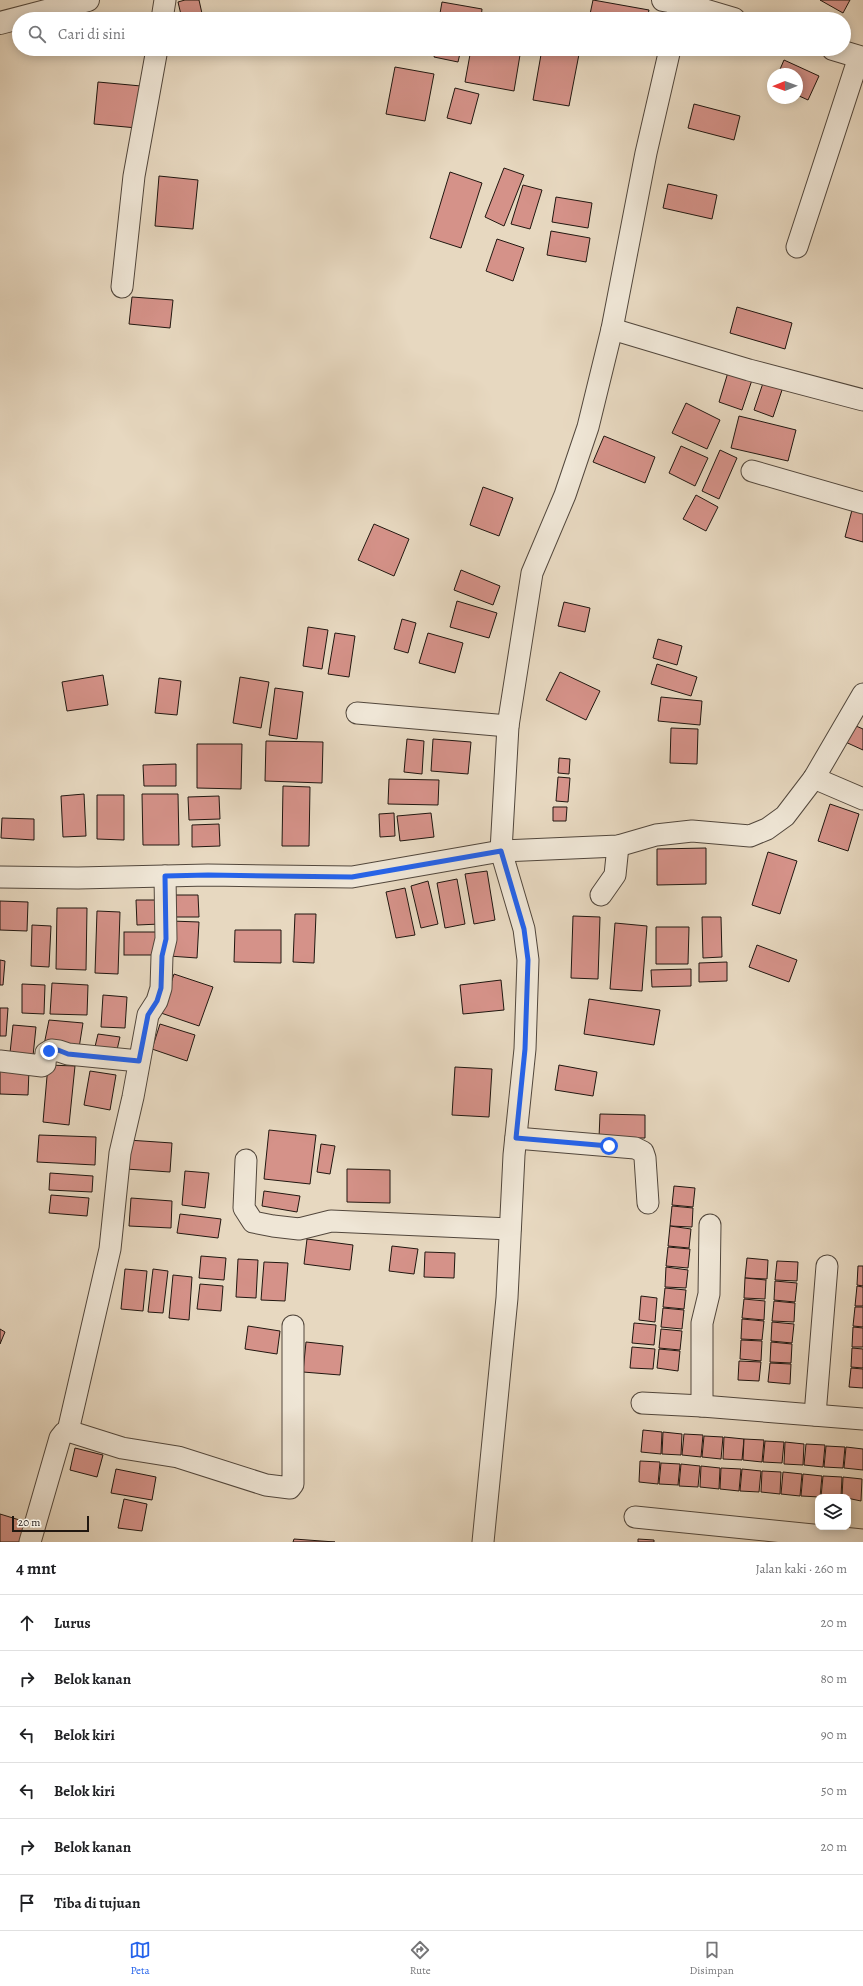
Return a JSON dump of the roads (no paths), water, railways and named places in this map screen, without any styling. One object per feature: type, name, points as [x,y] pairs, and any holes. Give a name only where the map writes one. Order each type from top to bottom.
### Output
[{"type":"street","points":[[42,12],[88,0]]},
{"type":"street","points":[[163,12],[165,0]]},
{"type":"street","points":[[673,7],[698,12]]},
{"type":"street","points":[[0,23],[12,20]]},
{"type":"street","points":[[797,247],[861,58],[851,55]]},
{"type":"street","points":[[122,286],[134,176],[155,56]]},
{"type":"street","points":[[484,1542],[507,1298],[516,1138],[525,1049],[528,960],[524,929],[501,851],[508,726],[532,573],[565,495],[588,426],[612,329],[646,153],[668,56]]},
{"type":"street","points":[[612,329],[749,370],[863,400]]},
{"type":"street","points":[[752,471],[863,503]]},
{"type":"street","points":[[0,877],[78,878],[208,875],[352,877],[501,851],[618,846],[656,835],[692,831],[750,836],[767,829],[785,816],[814,778],[863,694]]},
{"type":"street","points":[[357,713],[508,726]]},
{"type":"street","points":[[814,778],[863,799]]},
{"type":"street","points":[[601,895],[615,875],[618,846]]},
{"type":"street","points":[[30,1542],[60,1438],[68,1431],[110,1248],[120,1153],[148,1015],[157,1001],[161,988],[162,956],[166,939],[165,876]]},
{"type":"street","points":[[0,1061],[42,1066],[45,1064],[46,1053],[54,1050],[68,1054],[139,1061]]},
{"type":"street","points":[[516,1138],[635,1148],[643,1152],[645,1158],[648,1203]]},
{"type":"street","points":[[246,1160],[244,1208],[253,1222],[299,1229],[331,1221],[510,1229]]},
{"type":"street","points":[[702,1406],[702,1323],[709,1294],[710,1225]]},
{"type":"street","points":[[815,1415],[827,1266]]},
{"type":"street","points":[[68,1431],[122,1448],[178,1457],[266,1485],[290,1488],[293,1484],[293,1326]]},
{"type":"street","points":[[642,1403],[702,1406],[863,1419]]},
{"type":"street","points":[[635,1517],[863,1540]]}]
